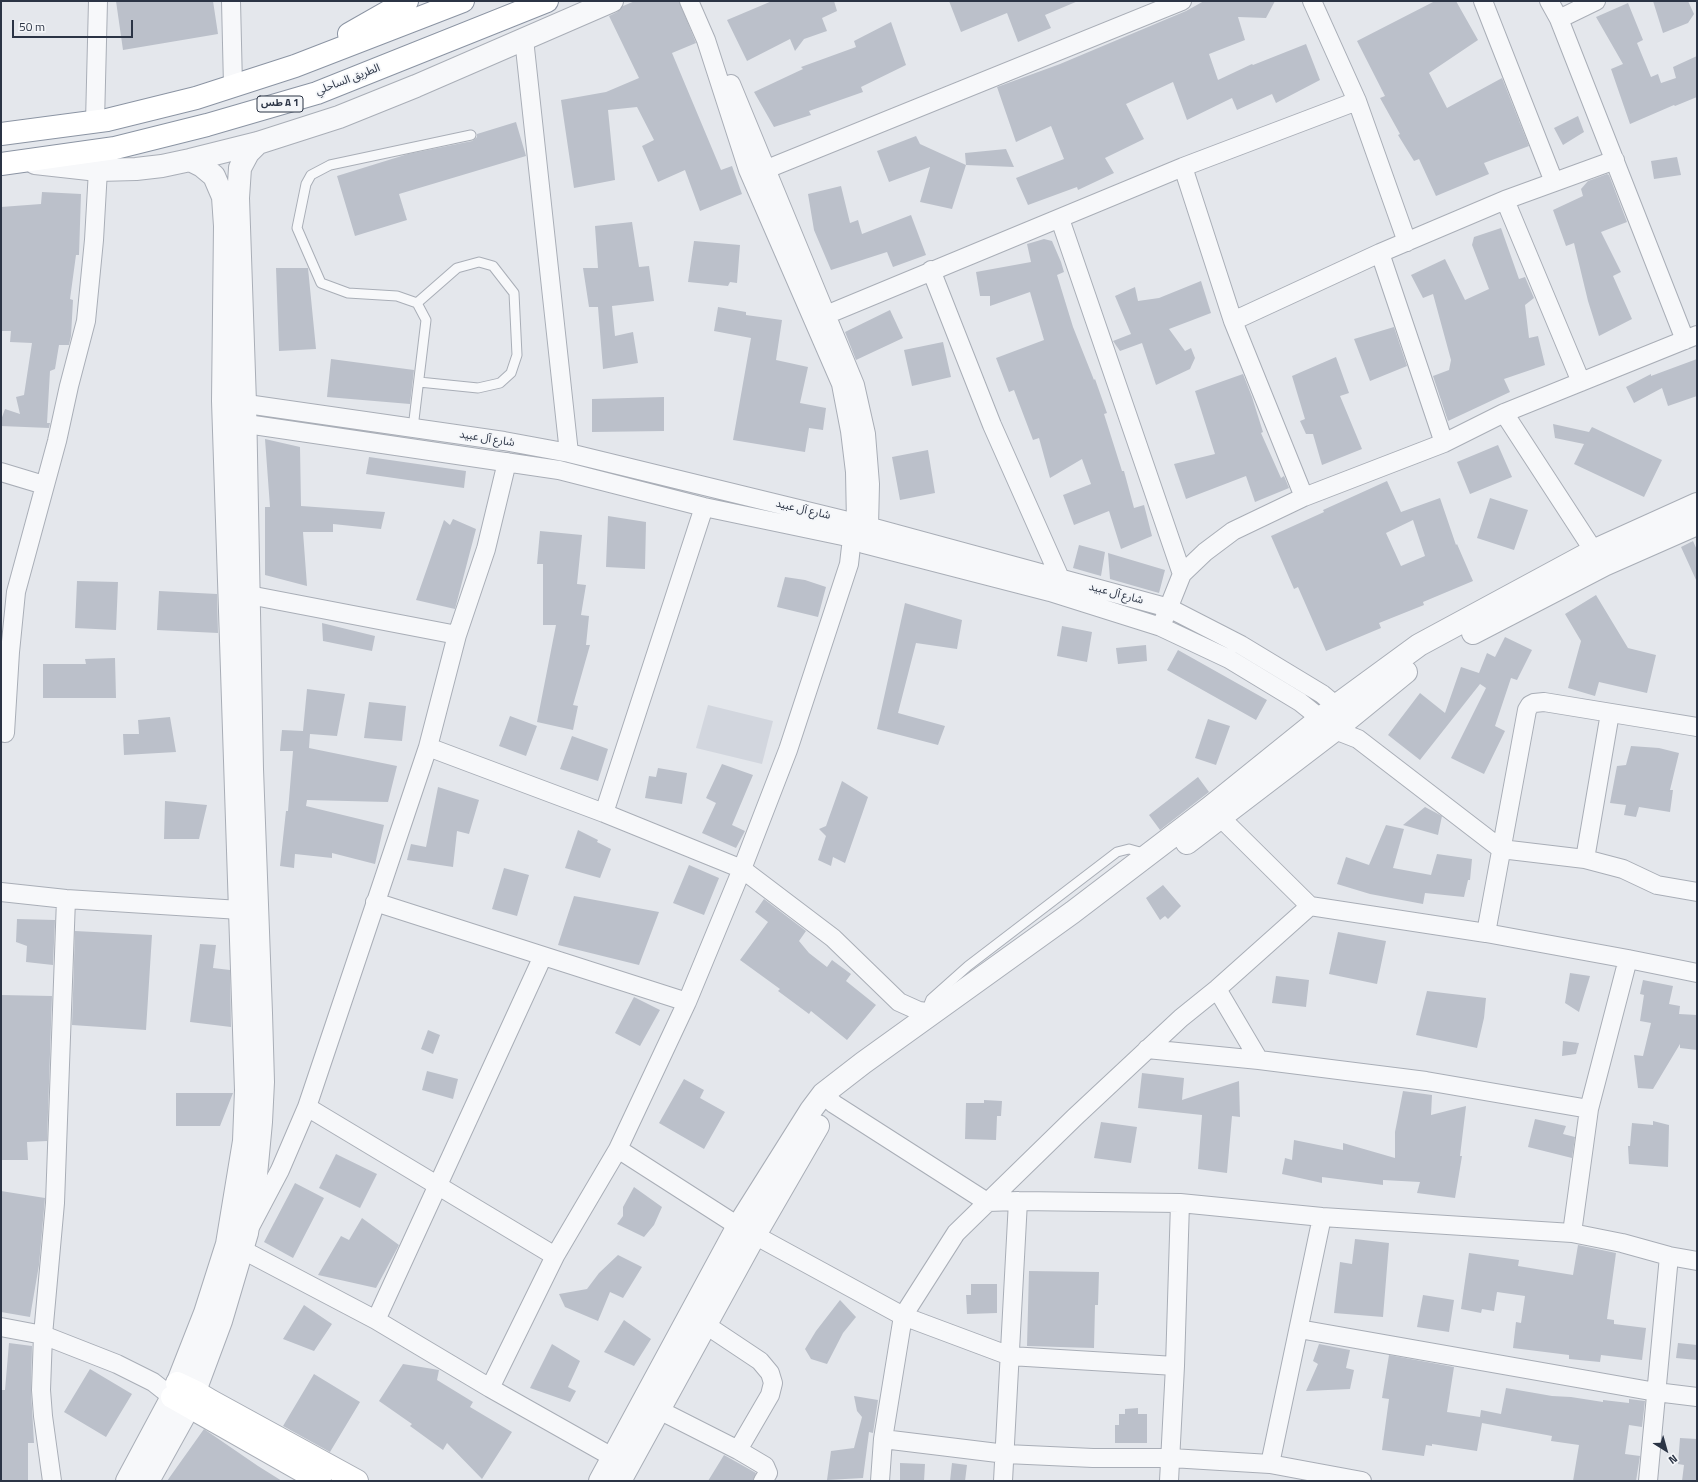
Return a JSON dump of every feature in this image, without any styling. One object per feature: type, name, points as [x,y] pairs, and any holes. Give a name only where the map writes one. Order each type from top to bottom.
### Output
[{"type":"main road","points":[[295,66],[407,1]]},
{"type":"main road","points":[[1,134],[95,122],[196,98],[295,66],[463,1]]},
{"type":"main road","name":"الطريق الساحلي","points":[[1,164],[24,162],[115,148],[206,125],[317,93],[547,1]]},
{"type":"main road","points":[[184,1395],[320,1481]]},
{"type":"main road","points":[[184,1395],[211,1401],[357,1481]]},
{"type":"street","points":[[95,122],[98,1]]},
{"type":"street","points":[[231,1],[233,86]]},
{"type":"street","points":[[24,162],[98,170],[136,169],[162,166],[258,143],[339,116],[416,86],[612,1]]},
{"type":"street","points":[[689,1],[706,40],[748,170],[841,384],[850,431],[860,533]]},
{"type":"street","points":[[490,1388],[555,1256],[618,1149],[687,1002],[742,869],[788,750],[860,533],[870,484],[866,434],[855,384],[697,1]]},
{"type":"street","points":[[767,169],[1182,1]]},
{"type":"street","points":[[1312,1],[1357,101],[1407,242]]},
{"type":"street","points":[[1483,1],[1554,182]]},
{"type":"street","points":[[1161,627],[1182,574],[1205,552],[1233,531],[1304,497],[1444,443],[1504,413],[1691,338],[1615,160],[1559,19],[1549,1]]},
{"type":"street","points":[[1559,19],[1596,1]]},
{"type":"street","points":[[524,39],[569,453]]},
{"type":"street","points":[[826,315],[931,270],[1060,219],[1183,167],[1357,101]]},
{"type":"street","points":[[148,1481],[184,1395],[221,1321],[245,1241],[256,1175],[263,1082],[252,777],[246,413],[239,191],[240,168],[248,153],[258,143]]},
{"type":"street","points":[[127,1481],[184,1395],[205,1313],[227,1244],[244,1141],[246,1090],[224,411],[225,226],[223,197],[214,176],[202,166],[190,160]]},
{"type":"street","points":[[1233,320],[1380,253],[1505,200],[1615,160]]},
{"type":"street","points":[[1183,167],[1233,320],[1304,497]]},
{"type":"street","points":[[5,734],[10,652],[16,592],[86,321],[94,240],[98,170]]},
{"type":"street","points":[[1505,200],[1580,382]]},
{"type":"street","points":[[1060,219],[1182,574]]},
{"type":"street","points":[[1380,253],[1444,443]]},
{"type":"street","points":[[931,270],[992,425],[1060,578]]},
{"type":"street","name":"شارع آل عبيد","points":[[224,411],[413,428],[569,453],[860,533],[1161,627],[1229,659],[1300,702],[1336,718]]},
{"type":"street","name":"شارع آل عبيد","points":[[246,413],[507,462],[559,470],[704,507],[860,533],[1060,578],[1169,608],[1241,645],[1322,694],[1336,718]]},
{"type":"street","points":[[1504,413],[1598,558]]},
{"type":"street","points":[[245,1241],[280,1170],[307,1107],[428,747],[457,635],[486,549],[507,462]]},
{"type":"street","points":[[1,472],[44,485]]},
{"type":"street","points":[[600,1481],[747,1230],[822,1119],[828,1099],[900,1038],[1074,912],[1148,854],[1336,718],[1426,657],[1598,558],[1697,504]]},
{"type":"street","points":[[604,814],[704,507]]},
{"type":"street","points":[[1598,558],[1697,524]]},
{"type":"street","points":[[249,595],[457,635]]},
{"type":"street","points":[[1486,933],[1527,710],[1530,705],[1534,702],[1544,702],[1697,727]]},
{"type":"street","points":[[1585,859],[1610,712]]},
{"type":"street","points":[[1336,718],[1358,739],[1501,849],[1585,859],[1623,869],[1657,885],[1697,892]]},
{"type":"street","points":[[828,1099],[1221,818],[1336,718]]},
{"type":"street","points":[[428,747],[604,814],[742,869],[833,938],[899,1002],[909,1008],[934,1013]]},
{"type":"street","points":[[1221,818],[1310,906],[1486,933],[1697,973]]},
{"type":"street","points":[[1,892],[66,899],[240,910]]},
{"type":"street","points":[[52,1481],[41,1390],[43,1336],[55,1203],[66,899]]},
{"type":"street","points":[[375,902],[687,1002]]},
{"type":"street","points":[[880,1481],[883,1439],[903,1316],[956,1233],[1181,1018],[1217,989],[1310,906]]},
{"type":"street","points":[[376,1320],[543,956]]},
{"type":"street","points":[[1572,1233],[1589,1109],[1628,959]]},
{"type":"street","points":[[1217,989],[1259,1060]]},
{"type":"street","points":[[899,1002],[901,1021],[900,1038]]},
{"type":"street","points":[[1147,1050],[1259,1060],[1426,1081],[1589,1109]]},
{"type":"street","points":[[828,1099],[987,1202],[1180,1202],[1322,1217],[1572,1233],[1669,1256],[1697,1261]]},
{"type":"street","points":[[307,1107],[555,1256]]},
{"type":"street","points":[[618,1149],[747,1230],[903,1316],[1010,1356],[1176,1366]]},
{"type":"street","points":[[1003,1481],[1006,1454],[1018,1201]]},
{"type":"street","points":[[1170,1481],[1176,1366],[1180,1202]]},
{"type":"street","points":[[1270,1464],[1322,1217]]},
{"type":"street","points":[[620,1481],[706,1325],[747,1230]]},
{"type":"street","points":[[245,1241],[490,1388],[614,1458]]},
{"type":"street","points":[[1648,1481],[1669,1256]]},
{"type":"street","points":[[706,1325],[760,1361],[770,1373],[773,1383],[770,1395],[738,1450]]},
{"type":"street","points":[[1,1327],[43,1336],[117,1364],[153,1382],[184,1395]]},
{"type":"street","points":[[1299,1329],[1656,1392],[1697,1396]]},
{"type":"street","points":[[659,1410],[738,1450],[765,1466],[768,1472],[763,1481]]},
{"type":"street","points":[[883,1439],[1006,1454],[1093,1458],[1171,1458],[1270,1464],[1362,1481]]},
{"type":"lane","points":[[413,428],[426,320],[417,303],[397,296],[348,293],[321,282],[297,228],[306,184],[311,175],[330,165],[471,135]]},
{"type":"lane","points":[[417,303],[457,268],[479,262],[493,266],[514,293],[517,355],[511,373],[500,383],[478,388],[419,382]]},
{"type":"shaded area","points":[[708,705],[773,721],[762,764],[696,748]]},
{"type":"building","points":[[116,1],[213,1],[218,34],[123,50]]},
{"type":"building","points":[[635,1],[679,1],[696,43],[672,53],[721,170],[732,166],[742,194],[700,211],[685,170],[658,182],[642,146],[654,140],[637,107],[608,110],[615,180],[574,188],[561,100],[606,92],[639,78],[609,16],[617,12],[623,6]]},
{"type":"building","points":[[772,1],[834,1],[837,11],[822,18],[827,31],[804,39],[795,51],[790,39],[747,61],[727,20]]},
{"type":"building","points":[[949,1],[1078,1],[1045,15],[1051,28],[1018,42],[1007,13],[961,32]]},
{"type":"building","points":[[1204,1],[1275,1],[1266,18],[1238,17],[1245,40],[1209,54],[1218,80],[1252,64],[1253,65],[1306,44],[1320,80],[1276,103],[1272,94],[1237,110],[1232,98],[1187,120],[1173,82],[1126,104],[1144,139],[1105,158],[1114,173],[1078,190],[1077,187],[1028,205],[1016,178],[1064,159],[1051,126],[1016,142],[997,87],[1060,64],[1186,11]]},
{"type":"building","points":[[1435,1],[1456,1],[1478,40],[1429,73],[1447,108],[1502,78],[1529,146],[1484,163],[1489,174],[1436,196],[1419,159],[1414,161],[1398,135],[1400,134],[1380,98],[1385,96],[1357,41]]},
{"type":"building","points":[[1653,1],[1688,1],[1694,14],[1688,23],[1663,33]]},
{"type":"building","points":[[1628,3],[1643,40],[1637,43],[1651,77],[1658,74],[1661,83],[1676,78],[1673,67],[1697,56],[1697,97],[1630,124],[1611,69],[1623,64],[1596,17]]},
{"type":"building","points":[[891,22],[906,65],[861,87],[863,92],[809,111],[811,115],[774,127],[754,92],[803,69],[801,67],[856,47],[854,41]]},
{"type":"building","points":[[1578,116],[1584,132],[1563,145],[1554,128]]},
{"type":"building","points":[[516,122],[526,156],[399,194],[407,220],[355,236],[337,176],[408,154],[472,141],[477,137],[477,134]]},
{"type":"building","points":[[916,136],[920,144],[966,165],[952,209],[920,202],[930,167],[889,182],[877,151]]},
{"type":"building","points":[[1006,149],[1014,167],[966,165],[965,153]]},
{"type":"building","points":[[1677,157],[1681,175],[1654,179],[1651,161]]},
{"type":"building","points":[[1607,174],[1609,175],[1627,222],[1601,232],[1621,272],[1613,276],[1632,319],[1599,336],[1588,301],[1574,243],[1566,246],[1553,210],[1583,196],[1581,189],[1588,181]]},
{"type":"building","points":[[841,186],[850,223],[858,220],[862,234],[911,215],[926,255],[893,267],[887,252],[831,270],[814,230],[808,194]]},
{"type":"building","points":[[42,192],[81,194],[79,255],[76,255],[70,299],[73,300],[71,336],[69,345],[59,345],[55,369],[50,371],[47,423],[50,423],[49,428],[1,426],[1,420],[5,409],[20,414],[16,397],[24,395],[32,343],[10,342],[11,331],[1,331],[1,207],[41,204]]},
{"type":"building","points":[[632,222],[639,267],[649,266],[654,301],[612,306],[615,336],[633,332],[638,363],[603,369],[598,307],[589,307],[583,268],[598,268],[595,226]]},
{"type":"building","points":[[1501,228],[1519,279],[1525,277],[1534,298],[1525,305],[1529,338],[1538,336],[1545,365],[1504,379],[1510,392],[1448,421],[1433,376],[1449,370],[1451,360],[1433,294],[1423,298],[1411,275],[1445,259],[1465,300],[1489,289],[1472,245],[1474,237]]},
{"type":"building","points":[[1044,239],[1052,241],[1061,262],[1064,272],[1057,275],[1073,327],[1094,380],[1095,379],[1107,413],[1104,414],[1122,471],[1124,471],[1134,508],[1144,505],[1152,536],[1121,549],[1109,511],[1074,525],[1063,495],[1091,484],[1082,459],[1050,478],[1039,438],[1033,440],[1014,390],[1009,392],[996,358],[1044,340],[1030,292],[990,306],[990,296],[980,296],[976,272],[1031,262],[1027,244]]},
{"type":"building","points":[[694,241],[740,245],[737,283],[730,282],[728,286],[688,282]]},
{"type":"building","points":[[276,268],[308,268],[316,349],[279,351]]},
{"type":"building","points":[[1201,281],[1211,313],[1169,329],[1185,351],[1191,348],[1195,358],[1190,369],[1156,385],[1142,343],[1120,351],[1113,341],[1131,334],[1115,296],[1135,287],[1138,301],[1159,298]]},
{"type":"building","points":[[718,307],[746,312],[746,315],[782,320],[776,360],[808,367],[800,403],[826,408],[823,430],[809,428],[805,452],[733,440],[751,338],[714,331]]},
{"type":"building","points":[[890,310],[903,338],[856,360],[845,332]]},
{"type":"building","points":[[1394,327],[1407,366],[1370,381],[1354,339]]},
{"type":"building","points":[[943,342],[951,377],[912,386],[904,350]]},
{"type":"building","points":[[1336,357],[1349,393],[1340,396],[1362,449],[1322,465],[1313,434],[1306,434],[1300,421],[1305,419],[1292,376]]},
{"type":"building","points":[[331,359],[414,370],[410,404],[327,397]]},
{"type":"building","points":[[1697,359],[1697,396],[1668,406],[1662,388],[1634,403],[1626,387],[1651,374],[1651,376]]},
{"type":"building","points":[[1243,374],[1263,432],[1261,433],[1281,478],[1284,476],[1289,488],[1255,502],[1246,476],[1186,499],[1174,464],[1215,454],[1195,391]]},
{"type":"building","points":[[664,397],[664,431],[592,432],[592,399]]},
{"type":"building","points":[[1553,424],[1589,432],[1592,427],[1662,460],[1644,497],[1574,464],[1584,444],[1555,438]]},
{"type":"building","points":[[265,439],[300,447],[301,506],[385,512],[381,529],[333,524],[333,532],[303,532],[307,586],[265,575],[265,507],[270,507]]},
{"type":"building","points":[[1498,445],[1512,477],[1470,494],[1457,462]]},
{"type":"building","points":[[928,450],[935,493],[900,500],[892,457]]},
{"type":"building","points":[[369,457],[466,471],[464,488],[366,474]]},
{"type":"building","points":[[1387,481],[1401,512],[1440,498],[1456,545],[1457,544],[1473,581],[1423,602],[1424,605],[1379,623],[1381,628],[1326,651],[1298,587],[1294,589],[1271,536],[1324,512],[1323,510]],"holes":[[[1413,520],[1425,556],[1401,566],[1386,533]]]},
{"type":"building","points":[[1490,498],[1528,510],[1514,550],[1477,538]]},
{"type":"building","points":[[608,516],[646,522],[645,569],[606,567]]},
{"type":"building","points":[[453,519],[476,529],[455,609],[416,600],[444,520],[450,525]]},
{"type":"building","points":[[540,531],[582,535],[577,584],[586,585],[581,615],[589,616],[586,645],[590,645],[573,705],[578,706],[573,730],[537,722],[556,625],[543,625],[543,564],[537,564]]},
{"type":"building","points":[[1693,541],[1697,550],[1697,582],[1681,547]]},
{"type":"building","points":[[1079,545],[1105,552],[1101,576],[1073,568]]},
{"type":"building","points":[[1108,553],[1165,570],[1159,593],[1110,579]]},
{"type":"building","points":[[785,577],[805,580],[826,587],[818,617],[777,607]]},
{"type":"building","points":[[77,581],[118,582],[116,630],[75,628]]},
{"type":"building","points":[[159,591],[217,594],[218,633],[157,630]]},
{"type":"building","points":[[1596,595],[1628,648],[1656,655],[1647,693],[1599,682],[1595,696],[1568,688],[1581,641],[1565,614]]},
{"type":"building","points":[[905,603],[962,620],[957,649],[916,643],[898,713],[945,726],[938,745],[877,729]]},
{"type":"building","points":[[322,623],[375,636],[372,651],[323,641]]},
{"type":"building","points":[[1062,626],[1092,632],[1087,662],[1057,656]]},
{"type":"building","points":[[1505,637],[1532,650],[1517,680],[1511,678],[1495,726],[1505,731],[1484,774],[1451,758],[1486,688],[1480,684],[1420,760],[1388,735],[1420,693],[1445,713],[1461,667],[1479,673],[1487,653],[1495,657]]},
{"type":"building","points":[[1146,645],[1147,661],[1118,664],[1116,648]]},
{"type":"building","points":[[1178,650],[1267,700],[1256,720],[1167,670]]},
{"type":"building","points":[[115,658],[116,698],[43,698],[43,664],[86,664],[85,659]]},
{"type":"building","points":[[307,689],[345,694],[337,736],[310,734],[309,748],[397,766],[388,802],[307,800],[306,806],[384,825],[375,864],[332,853],[332,858],[295,854],[294,868],[280,866],[286,811],[288,811],[293,751],[280,751],[282,730],[303,731]]},
{"type":"building","points":[[369,702],[406,706],[402,741],[364,738]]},
{"type":"building","points":[[510,716],[537,726],[526,756],[499,746]]},
{"type":"building","points":[[170,717],[176,752],[124,755],[123,734],[139,734],[138,720]]},
{"type":"building","points":[[1208,719],[1230,726],[1216,765],[1195,758]]},
{"type":"building","points":[[572,736],[608,749],[598,781],[560,769]]},
{"type":"building","points":[[1631,746],[1659,748],[1679,753],[1670,790],[1673,790],[1670,812],[1639,807],[1636,817],[1624,815],[1626,805],[1610,803],[1617,766],[1626,765]]},
{"type":"building","points":[[722,764],[753,775],[732,825],[745,831],[736,848],[702,833],[716,803],[706,798]]},
{"type":"building","points":[[658,768],[687,773],[682,804],[645,798],[649,776],[656,777]]},
{"type":"building","points":[[1198,777],[1209,792],[1160,830],[1149,815]]},
{"type":"building","points":[[842,781],[868,797],[845,863],[833,857],[831,866],[818,860],[826,836],[819,829],[826,826]]},
{"type":"building","points":[[438,787],[479,800],[469,834],[457,831],[453,867],[407,860],[411,844],[426,847]]},
{"type":"building","points":[[165,801],[207,805],[199,839],[164,839]]},
{"type":"building","points":[[1425,807],[1442,816],[1438,835],[1403,825]]},
{"type":"building","points":[[1386,825],[1404,829],[1393,868],[1431,875],[1437,854],[1472,859],[1470,880],[1468,880],[1464,897],[1425,893],[1423,904],[1370,894],[1337,884],[1346,857],[1369,865]]},
{"type":"building","points":[[578,830],[598,840],[597,842],[611,849],[600,878],[565,868]]},
{"type":"building","points":[[689,865],[719,878],[704,915],[673,903]]},
{"type":"building","points":[[504,868],[529,875],[517,916],[492,909]]},
{"type":"building","points":[[1163,885],[1181,906],[1168,919],[1165,916],[1160,920],[1146,898]]},
{"type":"building","points":[[574,896],[659,912],[639,965],[558,945]]},
{"type":"building","points":[[764,899],[806,931],[799,941],[809,953],[827,967],[832,960],[851,974],[846,981],[876,1005],[847,1040],[811,1011],[809,1014],[778,991],[780,989],[740,960],[768,922],[755,912]]},
{"type":"building","points":[[17,919],[55,920],[53,965],[26,962],[27,946],[16,942]]},
{"type":"building","points":[[75,931],[152,935],[146,1030],[72,1025]]},
{"type":"building","points":[[1338,932],[1386,941],[1377,984],[1329,974]]},
{"type":"building","points":[[200,944],[216,945],[213,968],[230,970],[231,1027],[190,1022]]},
{"type":"building","points":[[1570,973],[1590,976],[1579,1012],[1565,1003]]},
{"type":"building","points":[[1276,976],[1309,980],[1306,1007],[1272,1003]]},
{"type":"building","points":[[1643,980],[1673,986],[1669,1004],[1680,1006],[1679,1014],[1697,1015],[1697,1050],[1680,1048],[1680,1044],[1653,1089],[1638,1088],[1634,1055],[1643,1056],[1651,1023],[1640,1021],[1644,995],[1640,994]]},
{"type":"building","points":[[1427,991],[1486,998],[1484,1018],[1477,1048],[1416,1035]]},
{"type":"building","points":[[1,995],[52,996],[47,1141],[27,1142],[28,1160],[1,1160]]},
{"type":"building","points":[[634,997],[660,1010],[640,1046],[615,1033]]},
{"type":"building","points":[[428,1030],[440,1035],[433,1054],[421,1049]]},
{"type":"building","points":[[1563,1041],[1579,1043],[1576,1054],[1562,1056]]},
{"type":"building","points":[[427,1071],[458,1079],[453,1099],[422,1090]]},
{"type":"building","points":[[1142,1073],[1184,1078],[1182,1100],[1239,1081],[1240,1117],[1232,1116],[1227,1173],[1198,1169],[1202,1115],[1138,1108]]},
{"type":"building","points":[[684,1079],[704,1090],[700,1098],[725,1112],[704,1149],[659,1123]]},
{"type":"building","points":[[1403,1091],[1432,1095],[1431,1115],[1466,1106],[1460,1156],[1462,1156],[1455,1198],[1417,1193],[1420,1182],[1383,1180],[1383,1185],[1322,1177],[1322,1183],[1282,1174],[1285,1158],[1292,1160],[1294,1140],[1343,1150],[1343,1143],[1395,1158],[1395,1132]]},
{"type":"building","points":[[176,1093],[233,1093],[220,1126],[176,1126]]},
{"type":"building","points":[[984,1100],[1002,1101],[1001,1116],[997,1116],[996,1140],[965,1139],[966,1103],[984,1103]]},
{"type":"building","points":[[1535,1119],[1566,1126],[1563,1134],[1575,1137],[1572,1158],[1528,1147]]},
{"type":"building","points":[[1653,1121],[1669,1125],[1668,1167],[1629,1164],[1628,1146],[1630,1146],[1632,1123],[1653,1125]]},
{"type":"building","points":[[1101,1122],[1137,1127],[1131,1163],[1094,1158]]},
{"type":"building","points":[[336,1154],[377,1174],[360,1208],[319,1188]]},
{"type":"building","points":[[295,1183],[324,1198],[293,1258],[264,1242]]},
{"type":"building","points":[[634,1187],[662,1207],[654,1225],[644,1237],[617,1224],[623,1216],[623,1207]]},
{"type":"building","points":[[1,1191],[45,1198],[39,1265],[30,1317],[1,1312]]},
{"type":"building","points":[[362,1218],[399,1245],[376,1288],[318,1275],[341,1236],[349,1240]]},
{"type":"building","points":[[1355,1239],[1389,1243],[1383,1317],[1334,1313],[1340,1262],[1352,1264]]},
{"type":"building","points":[[1578,1245],[1616,1253],[1607,1319],[1614,1320],[1614,1324],[1646,1328],[1642,1360],[1601,1355],[1600,1362],[1569,1359],[1569,1355],[1513,1348],[1516,1322],[1521,1323],[1525,1296],[1497,1292],[1494,1311],[1482,1309],[1481,1313],[1461,1309],[1469,1253],[1519,1260],[1518,1266],[1573,1275]]},
{"type":"building","points":[[618,1255],[642,1267],[623,1298],[610,1292],[598,1321],[565,1307],[559,1294],[587,1289],[599,1273]]},
{"type":"building","points":[[1029,1271],[1099,1272],[1098,1305],[1095,1305],[1094,1348],[1027,1346]]},
{"type":"building","points":[[971,1284],[997,1284],[997,1313],[967,1314],[966,1295],[971,1295]]},
{"type":"building","points":[[1423,1295],[1454,1300],[1449,1332],[1417,1327]]},
{"type":"building","points":[[840,1300],[856,1317],[843,1333],[827,1364],[811,1359],[805,1349],[816,1331]]},
{"type":"building","points":[[304,1305],[332,1324],[314,1351],[283,1339]]},
{"type":"building","points":[[624,1320],[651,1339],[634,1366],[604,1352]]},
{"type":"building","points":[[9,1343],[32,1346],[31,1391],[34,1443],[28,1443],[28,1481],[1,1481],[1,1390],[5,1390]]},
{"type":"building","points":[[1678,1343],[1697,1345],[1697,1360],[1676,1358]]},
{"type":"building","points":[[552,1344],[580,1361],[568,1387],[576,1391],[570,1402],[530,1388]]},
{"type":"building","points":[[1319,1344],[1350,1350],[1346,1368],[1354,1370],[1350,1389],[1306,1391],[1318,1364],[1313,1361]]},
{"type":"building","points":[[1389,1355],[1454,1367],[1447,1412],[1480,1417],[1481,1410],[1501,1414],[1506,1388],[1552,1396],[1571,1397],[1603,1402],[1603,1400],[1629,1403],[1629,1399],[1645,1401],[1642,1427],[1629,1425],[1625,1454],[1640,1456],[1636,1481],[1573,1481],[1579,1445],[1551,1441],[1552,1436],[1482,1423],[1477,1451],[1432,1444],[1432,1446],[1426,1445],[1424,1456],[1382,1450],[1389,1399],[1382,1398]]},
{"type":"building","points":[[403,1364],[439,1370],[437,1380],[473,1402],[470,1407],[512,1432],[482,1479],[447,1443],[443,1450],[410,1426],[412,1424],[379,1401]]},
{"type":"building","points":[[90,1369],[132,1394],[106,1437],[64,1412]]},
{"type":"building","points":[[314,1374],[360,1402],[330,1452],[283,1426]]},
{"type":"building","points":[[854,1396],[878,1400],[873,1433],[869,1432],[863,1478],[827,1480],[831,1451],[854,1448],[862,1417],[857,1411]]},
{"type":"building","points":[[1138,1408],[1138,1414],[1147,1414],[1147,1443],[1115,1443],[1115,1425],[1119,1425],[1119,1414],[1125,1414],[1125,1409]]},
{"type":"building","points":[[204,1429],[258,1466],[282,1481],[167,1481]]},
{"type":"building","points":[[1680,1438],[1697,1439],[1697,1481],[1682,1481],[1684,1465],[1678,1464]]},
{"type":"building","points":[[724,1455],[756,1473],[753,1481],[708,1481]]},
{"type":"building","points":[[900,1463],[925,1464],[924,1481],[900,1481]]},
{"type":"building","points":[[952,1463],[967,1465],[965,1481],[950,1481]]}]
